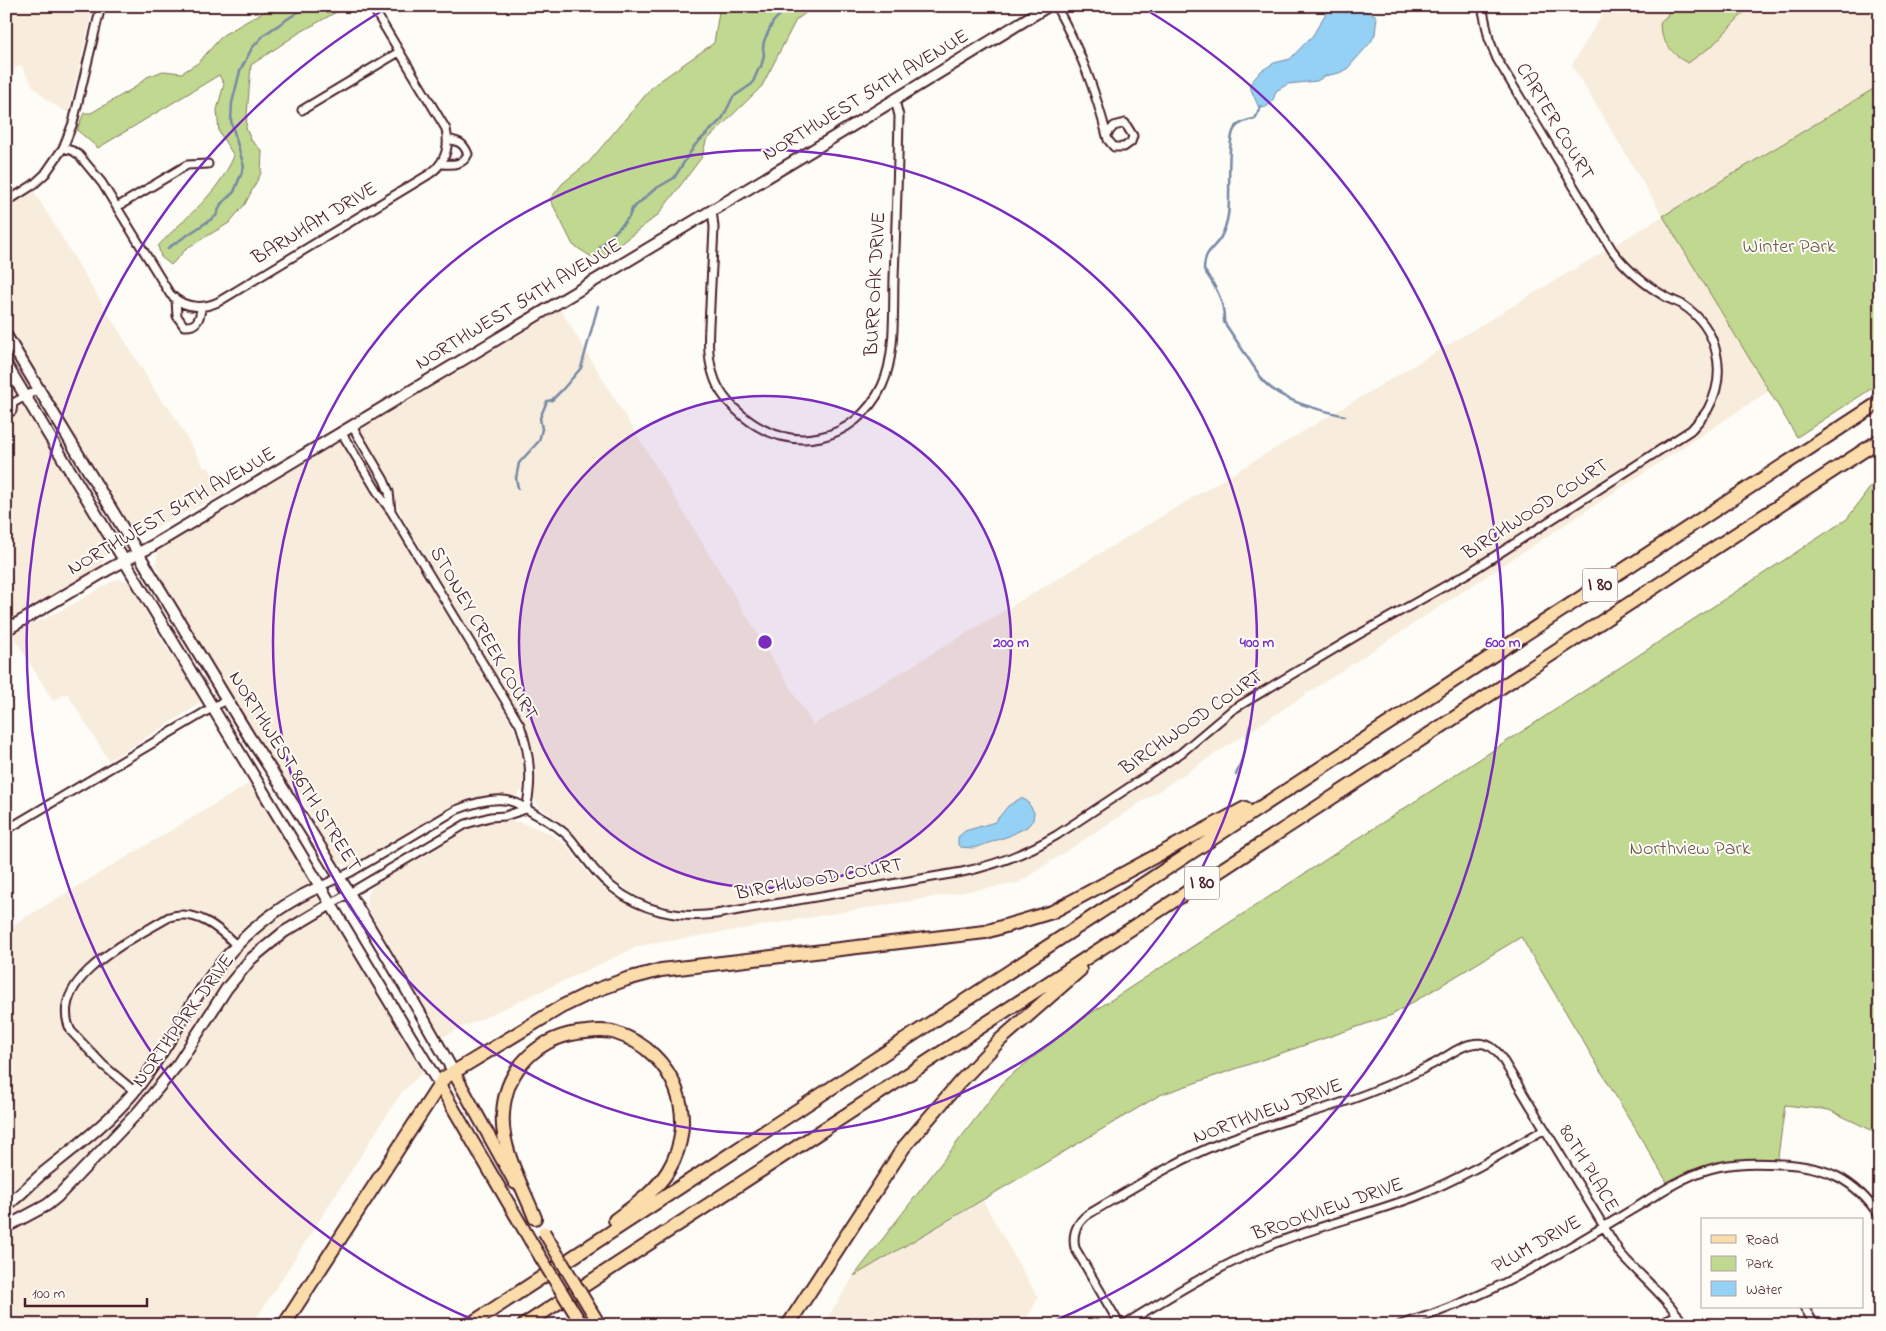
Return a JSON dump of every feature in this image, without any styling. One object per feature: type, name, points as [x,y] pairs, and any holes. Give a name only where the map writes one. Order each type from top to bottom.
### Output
[{"type":"highway","name":"I 80","points":[[548,1273],[1880,402]]},
{"type":"highway","name":"I 80","points":[[524,1325],[1880,440]]},
{"type":"highway","points":[[284,1325],[430,1102],[439,1084],[453,1071],[561,1007],[627,978],[661,970],[698,964],[985,932],[1052,912],[1320,768]]},
{"type":"highway","points":[[788,1325],[904,1147],[953,1090],[1000,1040],[1118,937]]},
{"type":"highway","points":[[469,1325],[548,1273],[656,1186],[668,1170],[681,1139],[682,1108],[675,1084],[660,1062],[629,1038],[614,1032],[602,1031],[572,1033],[559,1037],[534,1050],[516,1071],[508,1085],[502,1115],[506,1146],[535,1218]]},
{"type":"highway","points":[[536,1325],[576,1296],[607,1270]]},
{"type":"main road","name":"NORTHWEST 86TH STREET","points":[[453,1071],[535,1218],[599,1323]]},
{"type":"main road","name":"NORTHWEST 86TH STREET","points":[[439,1084],[582,1325]]},
{"type":"street","points":[[6,202],[33,184],[44,174],[63,148],[73,123],[101,6]]},
{"type":"street","points":[[372,6],[442,121],[447,139],[447,147],[442,164],[458,164],[468,154],[461,142],[447,139]]},
{"type":"street","name":"NORTHWEST 54TH AVENUE","points":[[6,630],[352,426],[1048,6]]},
{"type":"street","points":[[1056,6],[1085,63],[1107,134]]},
{"type":"street","name":"CARTER COURT","points":[[1482,6],[1488,39],[1497,59],[1612,250]]},
{"type":"street","points":[[302,110],[399,52]]},
{"type":"street","name":"BURR OAK DRIVE","points":[[712,210],[714,227],[709,333],[712,372],[717,385],[734,407],[750,421],[770,432],[788,437],[812,439],[840,431],[863,414],[875,400],[883,384],[888,366],[893,326],[899,116],[895,100]]},
{"type":"street","points":[[63,148],[73,150],[87,163],[118,207],[166,290],[184,305],[201,308],[198,322],[192,326],[184,326],[177,316],[176,300]]},
{"type":"street","points":[[118,207],[187,165],[208,164]]},
{"type":"street","name":"BARNHAM DRIVE","points":[[201,308],[218,302],[428,175],[442,164]]},
{"type":"street","name":"BIRCHWOOD COURT","points":[[321,886],[339,878],[464,806],[485,801],[504,800],[514,802],[562,830],[600,877],[626,898],[657,910],[689,916],[710,915],[973,870],[996,864],[1038,846],[1181,753],[1232,710],[1356,636],[1470,572],[1691,430],[1708,410],[1715,393],[1720,372],[1714,340],[1704,323],[1683,305],[1666,297],[1643,282],[1620,261],[1612,250]]},
{"type":"street","name":"NORTHWEST 86TH STREET","points":[[6,335],[226,699],[339,878],[453,1071]]},
{"type":"street","name":"NORTHWEST 86TH STREET","points":[[6,364],[439,1084]]},
{"type":"street","points":[[6,414],[12,411],[10,403],[39,389]]},
{"type":"street","name":"STONEY CREEK COURT","points":[[352,426],[384,480],[389,492],[392,511]]},
{"type":"street","name":"STONEY CREEK COURT","points":[[341,432],[380,496],[392,511],[520,725],[526,740],[530,772],[530,787],[526,809]]},
{"type":"street","points":[[6,830],[226,699]]},
{"type":"street","points":[[331,904],[466,824],[490,817],[505,816],[526,809]]},
{"type":"street","name":"NORTHPARK DRIVE","points":[[6,1206],[91,1134],[134,1091],[162,1052],[210,977],[236,945],[277,911],[321,886]]},
{"type":"street","name":"NORTHPARK DRIVE","points":[[6,1227],[57,1197],[139,1111],[178,1064],[228,988],[251,959],[284,932],[331,904]]},
{"type":"street","points":[[134,1091],[103,1065],[68,1026],[67,1005],[78,981],[104,957],[169,917],[178,915],[199,917],[224,932],[236,945]]},
{"type":"street","name":"80TH PLACE","points":[[1463,1047],[1470,1044],[1484,1044],[1497,1051],[1620,1253],[1632,1267],[1660,1292],[1678,1314],[1684,1325]]},
{"type":"street","name":"NORTHVIEW DRIVE","points":[[1122,1325],[1075,1248],[1074,1232],[1087,1215],[1165,1170],[1203,1151],[1262,1127],[1341,1103],[1376,1090],[1414,1073],[1463,1047]]},
{"type":"street","name":"BROOKVIEW DRIVE","points":[[1122,1325],[1184,1288],[1243,1257],[1306,1232],[1418,1195],[1477,1168],[1545,1129]]},
{"type":"street","name":"PLUM DRIVE","points":[[1400,1325],[1460,1304],[1492,1290],[1531,1270],[1684,1179],[1711,1168],[1742,1163],[1798,1165],[1819,1168],[1848,1182],[1864,1195],[1880,1217]]},
{"type":"street","points":[[1805,1308],[1815,1325]]},
{"type":"street","points":[[1660,1325],[1678,1314]]},
{"type":"shaded area","points":[[6,6],[86,6],[93,9],[68,113],[47,100],[33,86],[21,65],[6,73]]},
{"type":"shaded area","points":[[1607,6],[1880,6],[1880,85],[1663,216],[1572,65]]},
{"type":"shaded area","points":[[33,190],[164,405],[167,404],[205,469],[208,467],[224,493],[151,530],[144,532],[132,528],[125,519],[6,325],[6,207]]},
{"type":"shaded area","points":[[1663,216],[1769,391],[1018,883],[639,946],[440,1038],[410,979],[369,912],[367,896],[373,886],[387,877],[464,830],[482,824],[501,821],[520,822],[549,833],[566,845],[591,877],[610,894],[642,912],[666,919],[705,921],[911,887],[905,876],[712,909],[687,910],[662,906],[638,897],[607,876],[569,829],[536,804],[534,796],[536,774],[534,753],[523,720],[403,519],[388,480],[361,434],[362,426],[559,307],[813,725]]},
{"type":"shaded area","points":[[6,374],[95,520],[108,547],[107,554],[100,567],[6,622]]},
{"type":"shaded area","points":[[337,441],[342,442],[346,446],[508,717],[519,742],[524,769],[522,790],[516,796],[490,796],[459,804],[356,864],[348,866],[338,863],[328,850],[315,822],[296,790],[287,785],[258,741],[169,593],[156,564],[158,551],[168,543]]},
{"type":"shaded area","points":[[119,579],[129,582],[133,587],[157,632],[171,655],[178,658],[201,700],[195,707],[109,761],[67,693],[53,701],[12,634],[70,606]]},
{"type":"shaded area","points":[[257,779],[429,1066],[401,1093],[252,1325],[6,1325],[6,929]]},
{"type":"shaded area","points":[[983,1201],[1038,1298],[1023,1325],[823,1325],[854,1276]]},
{"type":"green space","points":[[274,6],[347,6],[299,33],[251,65],[246,128],[251,140],[262,151],[261,173],[245,204],[229,223],[187,248],[171,265],[161,257],[158,246],[210,194],[219,183],[234,156],[219,132],[217,110],[224,84],[219,75],[98,148],[77,130],[84,113],[91,113],[134,88],[147,77],[163,71],[182,73],[198,63],[223,35]]},
{"type":"green space","points":[[723,6],[815,6],[796,20],[762,86],[706,141],[702,157],[658,215],[598,261],[573,245],[550,199],[563,183],[589,162],[654,85],[714,43],[719,12]]},
{"type":"green space","points":[[1681,6],[1750,6],[1712,46],[1688,63],[1668,46],[1660,27],[1661,21],[1670,10]]},
{"type":"green space","name":"Winter Park","points":[[1880,85],[1880,383],[1797,437],[1663,216]]},
{"type":"green space","name":"Northview Park","points":[[1880,474],[1880,1137],[1869,1129],[1829,1110],[1785,1105],[1777,1164],[1726,1165],[1670,1187],[1521,937],[1392,1015],[1160,1095],[854,1276],[1006,1079],[1082,1019],[1847,519]]},
{"type":"water","points":[[1330,6],[1353,6],[1375,15],[1377,17],[1375,34],[1371,42],[1347,69],[1325,76],[1317,81],[1288,84],[1276,91],[1269,105],[1259,108],[1249,85],[1261,71],[1274,63],[1290,59],[1313,35]]},
{"type":"water","points":[[1021,798],[1027,801],[1034,812],[1033,820],[1027,827],[1009,836],[974,848],[960,847],[958,845],[958,837],[965,831],[995,822],[1008,806]]},
{"type":"waterway","points":[[168,248],[216,216],[221,204],[234,192],[244,167],[231,121],[232,103],[240,71],[252,48],[265,34],[307,6]]},
{"type":"waterway","points":[[600,247],[629,217],[632,209],[655,189],[674,178],[695,145],[722,119],[733,97],[752,84],[761,67],[764,55],[764,41],[773,22],[788,6]]},
{"type":"waterway","points":[[1261,106],[1255,119],[1239,124],[1232,134],[1228,218],[1221,237],[1207,254],[1204,270],[1218,294],[1223,308],[1224,322],[1264,382],[1291,400],[1345,416]]},
{"type":"waterway","points":[[518,488],[516,478],[519,463],[539,441],[542,429],[540,418],[547,401],[552,400],[581,368],[598,306]]},
{"type":"waterway","points":[[1236,775],[1243,757],[1250,726]]}]
